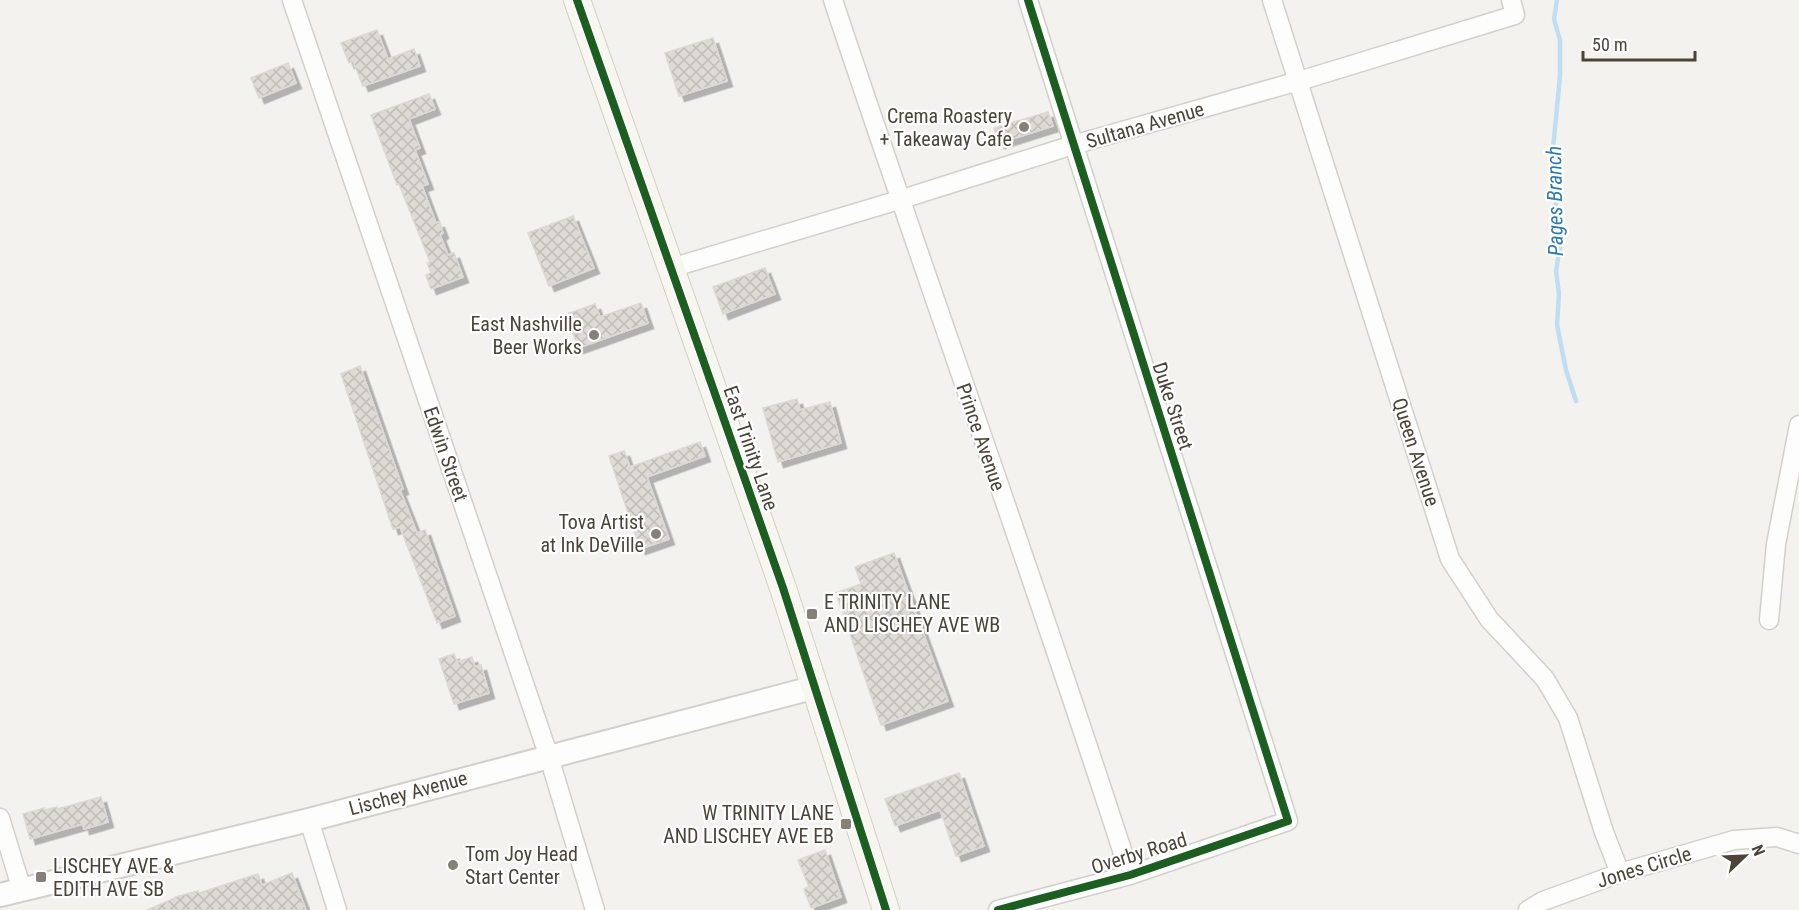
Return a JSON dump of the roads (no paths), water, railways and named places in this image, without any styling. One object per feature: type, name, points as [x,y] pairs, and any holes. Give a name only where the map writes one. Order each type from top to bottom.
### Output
[{"type":"main road","name":"East Trinity Lane","points":[[577,0],[816,687],[886,910]]},
{"type":"street","name":"Edwin Street","points":[[292,0],[549,757],[595,910]]},
{"type":"street","name":"Prince Avenue","points":[[833,0],[899,200],[1079,718],[1130,875]]},
{"type":"street","name":"Duke Street","points":[[1028,0],[1288,821]]},
{"type":"street","name":"Queen Avenue","points":[[1272,0],[1450,559],[1489,619],[1545,679],[1568,718],[1604,832],[1620,873]]},
{"type":"street","name":"Sultana Avenue","points":[[671,268],[1073,145],[1297,81],[1513,7]]},
{"type":"street","points":[[1769,620],[1776,544],[1799,424]]},
{"type":"street","name":"Lischey Avenue","points":[[0,895],[309,820],[816,687]]},
{"type":"street","points":[[0,818],[22,890]]},
{"type":"street","points":[[309,820],[337,910]]},
{"type":"street","name":"Overby Road","points":[[998,910],[1130,875],[1288,821]]},
{"type":"street","name":"Jones Circle","points":[[1528,910],[1543,901],[1620,873],[1734,840],[1777,837],[1799,844]]},
{"type":"waterway","name":"Pages Branch","points":[[1557,0],[1554,19],[1560,40],[1560,76],[1552,159],[1556,199],[1555,229],[1560,247],[1556,271],[1559,294],[1557,325],[1566,370],[1576,401]]},
{"type":"place","name":"Crema Roastery + Takeaway Cafe","points":[[1024,127]]},
{"type":"place","name":"East Nashville Beer Works","points":[[594,335]]},
{"type":"place","name":"Tova Artist at Ink DeVille","points":[[656,534]]},
{"type":"place","name":"E TRINITY LANE AND LISCHEY AVE WB","points":[[812,614]]},
{"type":"place","name":"W TRINITY LANE AND LISCHEY AVE EB","points":[[846,824]]},
{"type":"place","name":"Tom Joy Head Start Center","points":[[453,865]]},
{"type":"place","name":"LISCHEY AVE & EDITH AVE SB","points":[[41,877]]}]
